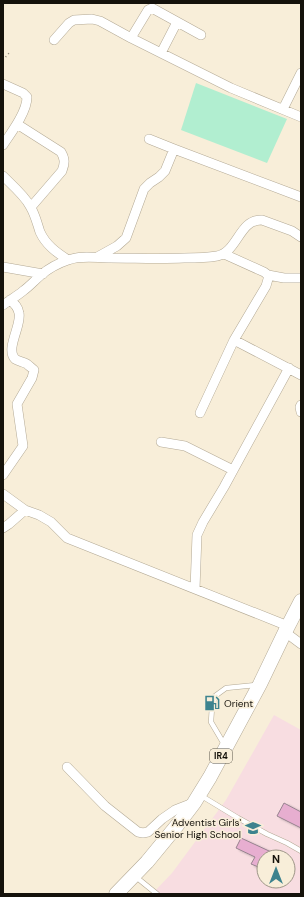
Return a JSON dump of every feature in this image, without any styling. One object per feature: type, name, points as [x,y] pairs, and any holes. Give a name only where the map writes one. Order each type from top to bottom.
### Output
[{"type":"main road","name":"IR4","points":[[116,894],[148,862],[175,828],[210,777],[260,684],[301,601]]},
{"type":"street","points":[[131,38],[150,8],[202,36]]},
{"type":"street","points":[[54,40],[69,22],[74,20],[92,19],[100,21],[231,88],[301,117]]},
{"type":"street","points":[[161,53],[177,22]]},
{"type":"street","points":[[283,110],[301,73]]},
{"type":"street","points":[[3,84],[27,96],[27,102],[17,124],[3,145]]},
{"type":"street","points":[[17,124],[61,152],[64,158],[65,164],[62,171],[31,207]]},
{"type":"street","points":[[149,139],[301,197]]},
{"type":"street","points":[[96,258],[117,246],[126,238],[144,189],[165,171],[174,149]]},
{"type":"street","points":[[3,176],[31,207],[45,242],[68,260]]},
{"type":"street","points":[[7,302],[23,292],[42,274],[68,260],[79,258],[167,259],[213,257],[224,254],[249,223],[258,220],[292,231],[301,237]]},
{"type":"street","points":[[224,254],[268,275],[284,278],[301,278]]},
{"type":"street","points":[[3,267],[42,274]]},
{"type":"street","points":[[200,413],[234,340],[266,286],[268,275]]},
{"type":"street","points":[[3,475],[23,446],[17,404],[32,378],[34,370],[27,364],[15,358],[12,353],[13,342],[20,314],[16,305],[7,302]]},
{"type":"street","points":[[234,340],[301,374]]},
{"type":"street","points":[[195,589],[197,535],[289,368]]},
{"type":"street","points":[[301,405],[301,412]]},
{"type":"street","points":[[161,442],[185,446],[233,470]]},
{"type":"street","points":[[3,494],[25,510],[39,514],[51,522],[67,538],[195,589],[287,629],[301,644]]},
{"type":"street","points":[[3,528],[25,510]]},
{"type":"street","points":[[67,767],[105,806],[138,832],[148,832],[175,810],[196,798]]},
{"type":"lane","points":[[226,747],[211,722],[212,707],[215,696],[226,688],[260,684]]},
{"type":"lane","points":[[196,798],[301,851]]},
{"type":"lane","points":[[135,876],[157,894]]},
{"type":"path","points":[[3,60],[9,53]]},
{"type":"shaded area","name":"Adventist Girls' Senior High School","points":[[274,715],[301,730],[301,894],[152,894],[172,873],[226,800]]},
{"type":"green space","points":[[196,83],[287,119],[267,163],[181,130]]},
{"type":"building","points":[[284,803],[301,812],[301,828],[277,816]]},
{"type":"building","points":[[241,838],[265,849],[256,849],[256,866],[251,864],[255,857],[236,848]]},
{"type":"place","name":"Orient","points":[[212,703]]},
{"type":"place","name":"Adventist Girls' Senior High School","points":[[253,828]]}]
